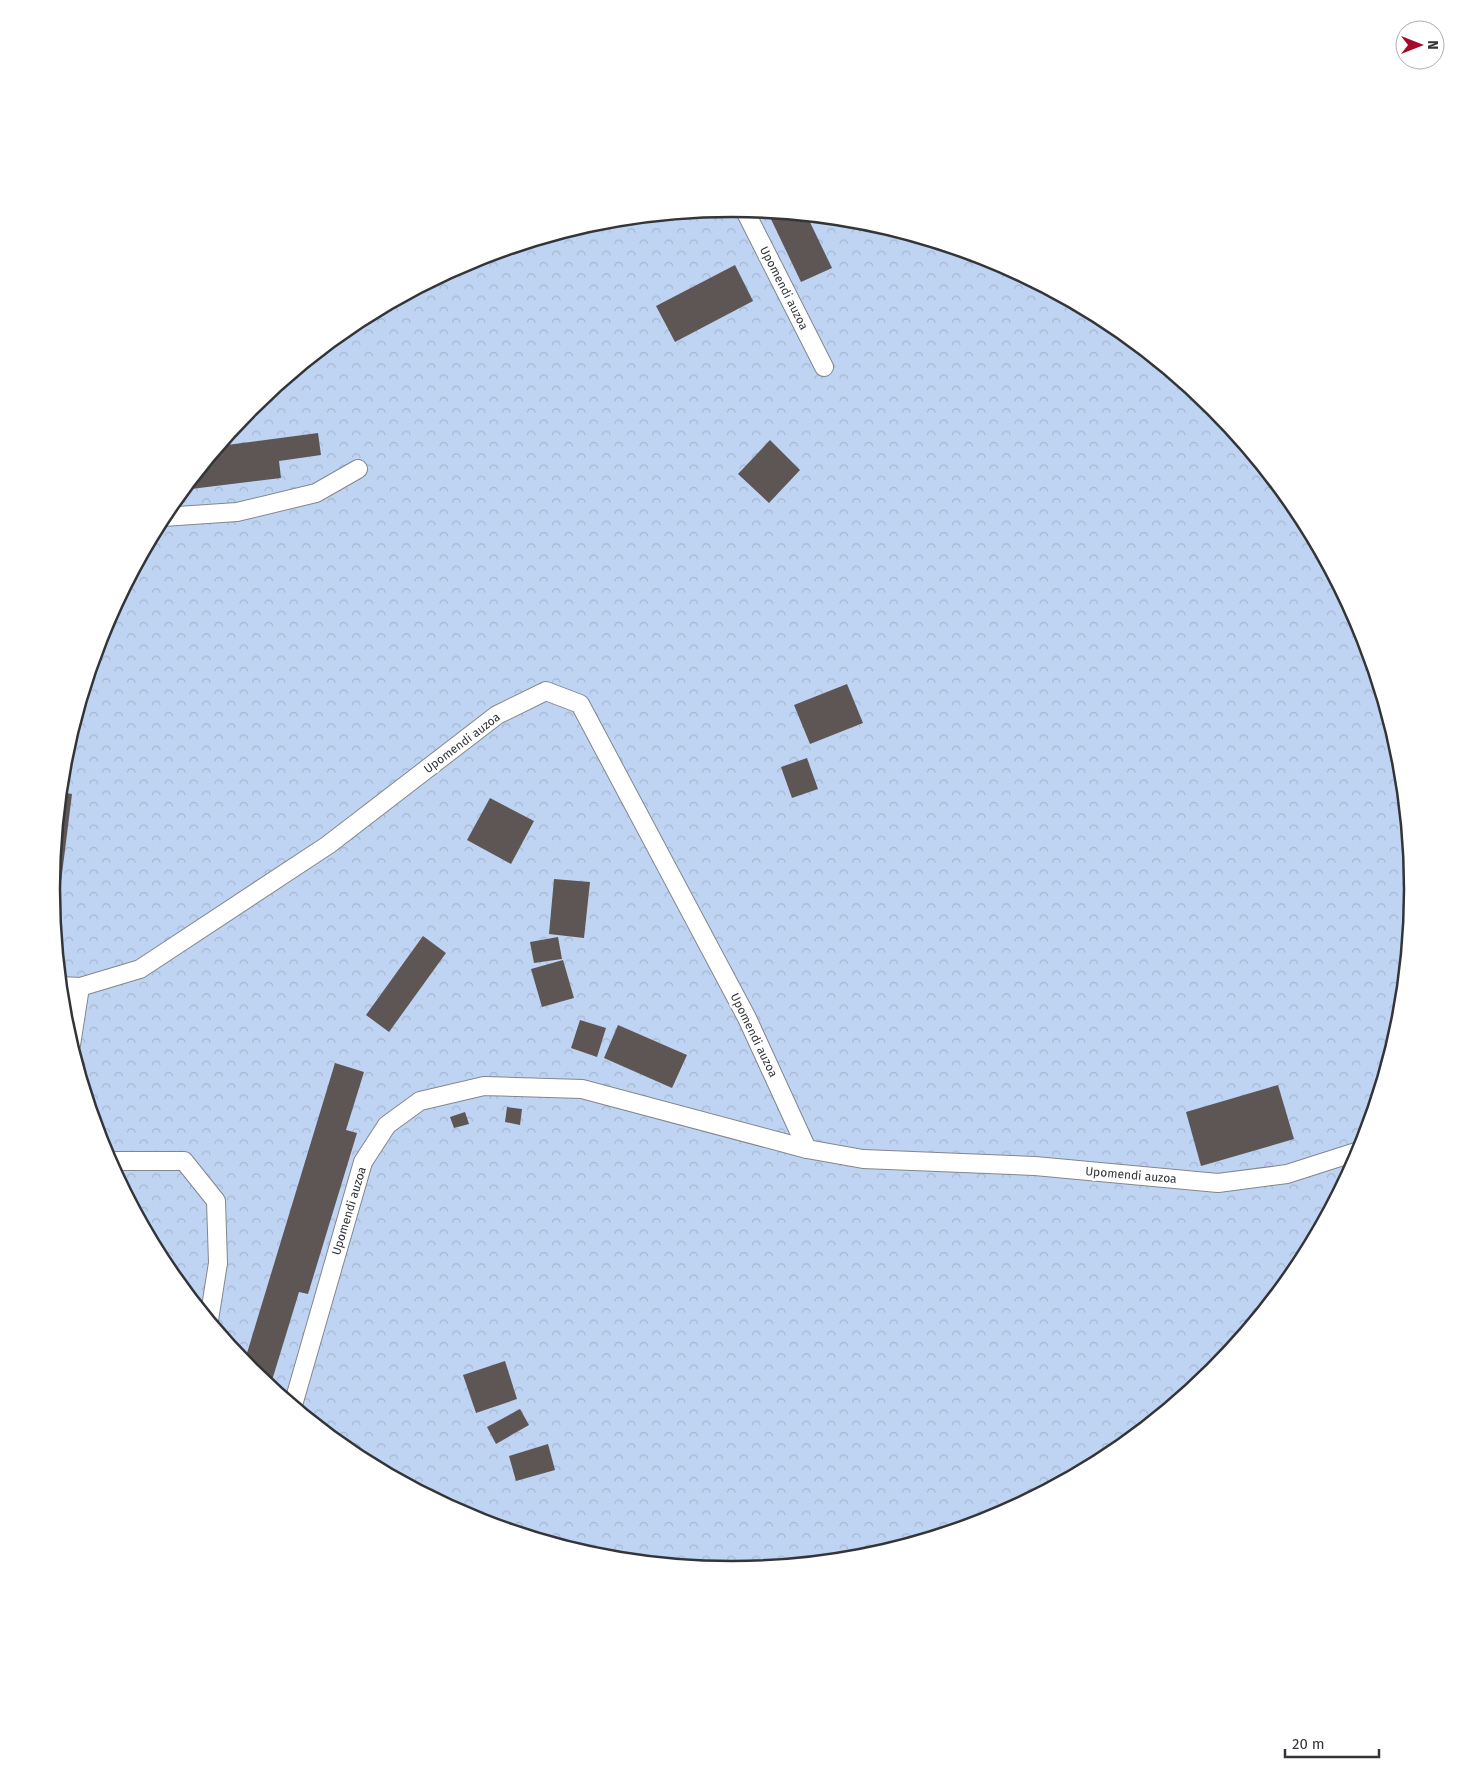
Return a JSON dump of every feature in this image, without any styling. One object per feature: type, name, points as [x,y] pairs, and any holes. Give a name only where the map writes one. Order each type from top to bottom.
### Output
[{"type":"lane","name":"Upomendi auzoa","points":[[748,217],[824,367]]},
{"type":"lane","points":[[173,516],[237,512],[316,493],[358,469]]},
{"type":"lane","name":"Upomendi auzoa","points":[[67,986],[80,987],[140,969],[328,845],[497,715],[546,691],[580,704],[747,1018],[807,1150]]},
{"type":"lane","points":[[74,1025],[80,987]]},
{"type":"lane","name":"Upomendi auzoa","points":[[294,1399],[363,1162],[387,1125],[420,1101],[484,1086],[582,1090],[807,1150],[863,1159],[1034,1166],[1218,1183],[1287,1174],[1351,1153]]},
{"type":"lane","points":[[117,1161],[184,1161],[216,1201],[218,1263],[210,1313]]},
{"type":"green space","points":[[689,218],[776,218],[820,223],[864,230],[907,240],[949,253],[990,268],[1030,286],[1069,307],[1106,330],[1176,384],[1238,446],[1266,480],[1292,516],[1336,592],[1354,632],[1382,715],[1392,758],[1404,846],[1404,933],[1399,977],[1392,1021],[1382,1064],[1369,1106],[1354,1147],[1336,1187],[1315,1226],[1292,1263],[1238,1333],[1176,1395],[1142,1423],[1106,1449],[1030,1493],[990,1511],[907,1539],[864,1549],[776,1561],[689,1561],[645,1556],[601,1549],[558,1539],[516,1526],[475,1511],[435,1493],[396,1472],[359,1449],[289,1395],[227,1333],[199,1299],[173,1263],[129,1187],[111,1147],[83,1064],[73,1021],[61,933],[61,846],[66,802],[73,758],[83,715],[96,673],[111,632],[129,592],[150,553],[173,516],[227,446],[289,384],[323,356],[359,330],[435,286],[475,268],[558,240],[601,230]]},
{"type":"building","points":[[770,218],[810,222],[832,268],[801,282]]},
{"type":"building","points":[[735,265],[753,301],[675,342],[656,306]]},
{"type":"building","points":[[318,433],[321,455],[279,461],[281,478],[193,489],[228,445]]},
{"type":"building","points":[[770,440],[800,470],[769,503],[738,474]]},
{"type":"building","points":[[847,684],[863,723],[810,744],[794,705]]},
{"type":"building","points":[[807,758],[818,789],[792,798],[781,767]]},
{"type":"building","points":[[67,793],[72,794],[60,890],[61,846],[66,802]]},
{"type":"building","points":[[490,798],[534,821],[511,864],[467,840]]},
{"type":"building","points":[[554,879],[590,882],[584,938],[549,934]]},
{"type":"building","points":[[423,936],[446,953],[389,1032],[366,1015]]},
{"type":"building","points":[[558,937],[562,959],[534,963],[530,942]]},
{"type":"building","points":[[563,960],[574,998],[542,1007],[531,969]]},
{"type":"building","points":[[580,1020],[606,1028],[597,1057],[571,1048]]},
{"type":"building","points":[[618,1025],[687,1055],[672,1088],[604,1058]]},
{"type":"building","points":[[335,1063],[364,1072],[346,1130],[357,1133],[308,1294],[299,1292],[272,1379],[247,1354]]},
{"type":"building","points":[[1278,1085],[1294,1139],[1201,1166],[1186,1112]]},
{"type":"building","points":[[507,1107],[522,1109],[520,1125],[505,1122]]},
{"type":"building","points":[[465,1112],[469,1124],[454,1128],[450,1117]]},
{"type":"building","points":[[505,1361],[517,1399],[476,1413],[463,1375]]},
{"type":"building","points":[[520,1409],[529,1425],[496,1444],[487,1427]]},
{"type":"building","points":[[548,1444],[555,1470],[516,1481],[509,1456]]}]
